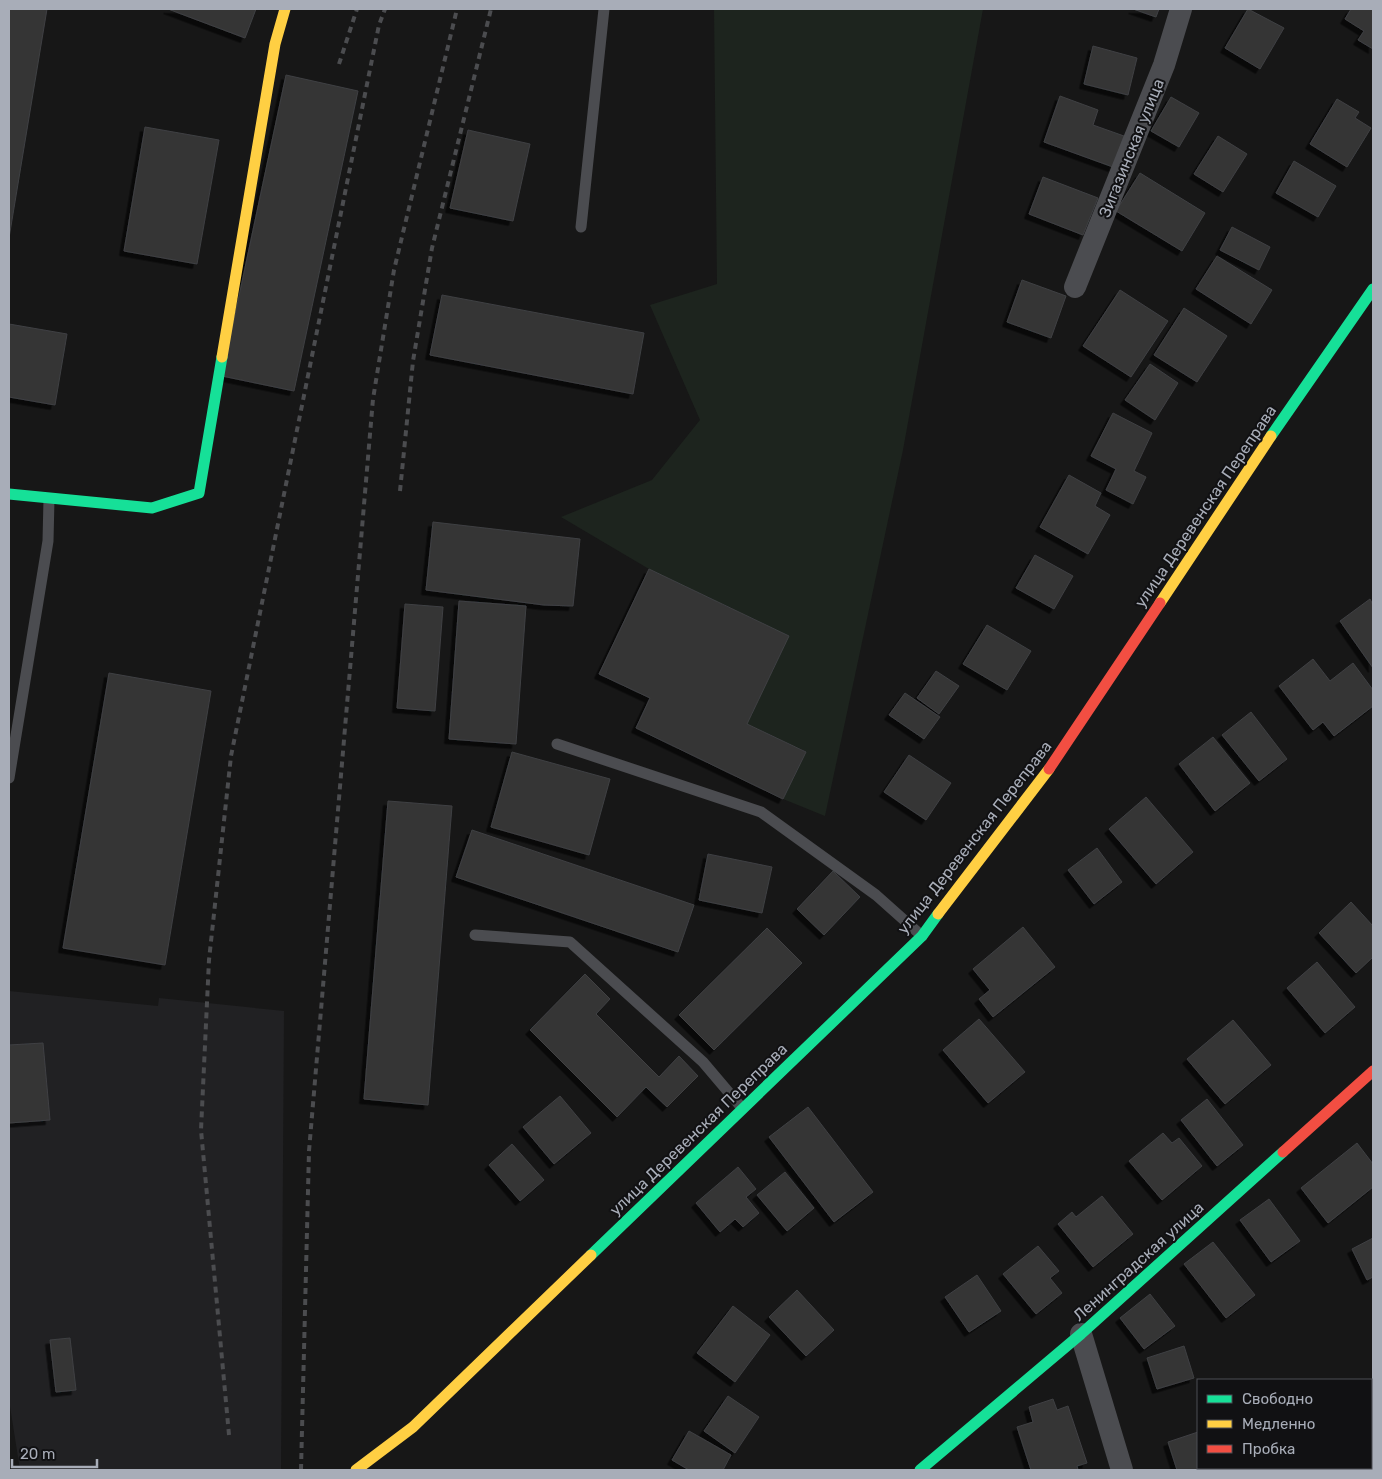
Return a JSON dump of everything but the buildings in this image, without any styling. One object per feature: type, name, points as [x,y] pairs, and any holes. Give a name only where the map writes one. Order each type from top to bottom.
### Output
[{"type":"street","points":[[9,494],[152,508],[199,493],[275,44],[285,9]]},
{"type":"street","name":"Зигазинская улица","points":[[1075,286],[1164,65],[1181,9]]},
{"type":"street","name":"улица Деревенская Переправа","points":[[356,1470],[413,1427],[922,936],[1057,758],[1282,420],[1373,289]]},
{"type":"street","name":"Ленинградская улица","points":[[920,1470],[1370,1082]]},
{"type":"street","points":[[1080,1334],[1122,1470]]},
{"type":"lane","points":[[581,227],[604,9]]},
{"type":"lane","points":[[9,778],[48,541],[49,499]]},
{"type":"lane","points":[[557,744],[761,812],[876,895],[922,936]]},
{"type":"lane","points":[[474,935],[570,942],[703,1062],[742,1108]]},
{"type":"shaded area","points":[[714,9],[983,9],[903,450],[825,816],[783,799],[805,751],[747,724],[649,569],[561,517],[652,480],[700,420],[650,305],[717,284]]},
{"type":"shaded area","points":[[9,991],[158,1006],[159,998],[284,1011],[281,1470],[20,1470],[9,1400]]},
{"type":"railway","points":[[339,64],[357,9]]},
{"type":"railway","points":[[229,1435],[201,1130],[209,960],[231,756],[379,25],[385,9]]},
{"type":"railway","points":[[301,1470],[309,1151],[373,399],[394,270],[457,9]]},
{"type":"railway","points":[[400,491],[413,361],[432,248],[491,9]]},
{"type":"traffic: fast","points":[[1271,436],[1373,289]]},
{"type":"traffic: fast","points":[[9,494],[152,508],[199,493],[222,357]]},
{"type":"traffic: fast","points":[[591,1255],[922,936],[938,914]]},
{"type":"traffic: fast","points":[[920,1470],[1081,1334],[1283,1152]]},
{"type":"traffic: slow","points":[[222,357],[275,44],[285,9]]},
{"type":"traffic: slow","points":[[1160,603],[1271,436]]},
{"type":"traffic: slow","points":[[938,914],[1049,769]]},
{"type":"traffic: slow","points":[[356,1470],[413,1427],[591,1255]]},
{"type":"traffic: jam","points":[[1049,769],[1160,603]]},
{"type":"traffic: jam","points":[[1283,1152],[1373,1071]]}]
